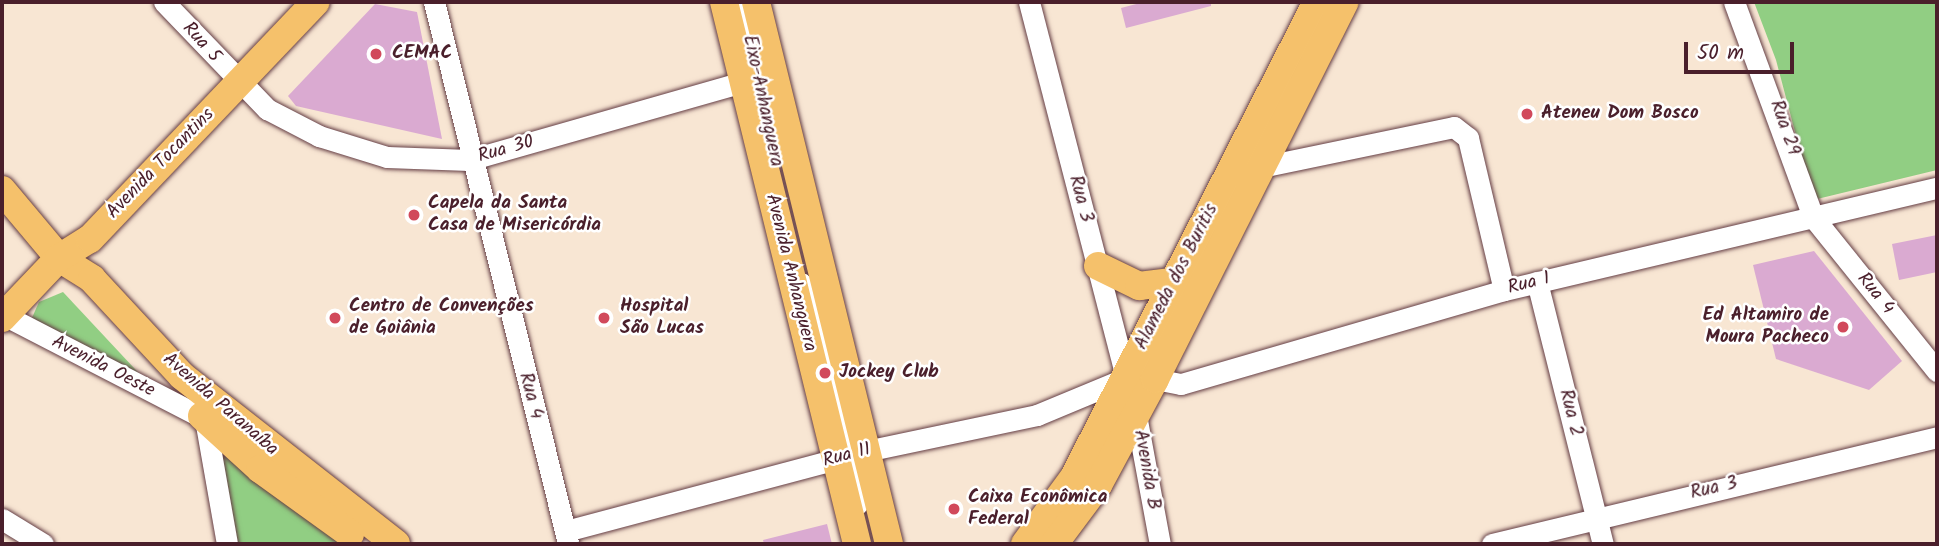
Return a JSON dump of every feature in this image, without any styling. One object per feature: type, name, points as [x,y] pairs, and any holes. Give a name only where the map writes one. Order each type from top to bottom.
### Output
[{"type":"main road","name":"Avenida Tocantins","points":[[3,315],[44,280],[54,264],[90,239],[316,2]]},
{"type":"main road","name":"Avenida Anhanguera","points":[[724,2],[848,456],[889,544]]},
{"type":"main road","name":"Avenida Anhanguera","points":[[756,2],[848,456],[857,544]]},
{"type":"main road","name":"Alameda dos Buritis","points":[[1054,544],[1098,485],[1131,396],[1139,351],[1317,2]]},
{"type":"main road","name":"Alameda dos Buritis","points":[[1025,544],[1131,396],[1155,379],[1345,2]]},
{"type":"main road","name":"Avenida Paranaíba","points":[[2,190],[54,264],[92,279],[182,376],[396,544]]},
{"type":"main road","name":"Avenida Paranaíba","points":[[2,210],[205,419],[260,469],[364,544]]},
{"type":"main road","points":[[1098,266],[1139,286],[1174,282]]},
{"type":"street","name":"Rua 5","points":[[163,2],[238,84]]},
{"type":"street","name":"Rua 4","points":[[434,2],[469,160],[567,538]]},
{"type":"street","name":"Eixo-Anhanguera","points":[[739,2],[801,283],[813,301],[868,544]]},
{"type":"street","name":"Rua 3","points":[[1029,2],[1131,396]]},
{"type":"street","name":"Rua 29","points":[[1734,2],[1812,217]]},
{"type":"street","name":"Rua 30","points":[[238,84],[267,108],[319,135],[387,157],[469,160],[744,82]]},
{"type":"street","points":[[1261,167],[1454,127],[1468,138],[1504,290]]},
{"type":"street","name":"Rua 1","points":[[1155,379],[1181,384],[1504,290],[1937,188]]},
{"type":"street","name":"Rua 4","points":[[1812,217],[1937,371]]},
{"type":"street","name":"Rua 2","points":[[1537,282],[1603,544]]},
{"type":"street","name":"Avenida Oeste","points":[[3,315],[205,419]]},
{"type":"street","points":[[1139,351],[1155,379]]},
{"type":"street","name":"Rua 11","points":[[567,538],[848,456],[1131,396]]},
{"type":"street","name":"Avenida B","points":[[1131,396],[1160,544]]},
{"type":"street","points":[[205,419],[227,544]]},
{"type":"street","name":"Rua 3","points":[[1492,544],[1596,516],[1937,437]]},
{"type":"street","points":[[2,519],[43,544]]},
{"type":"green space","points":[[1754,2],[1937,2],[1937,170],[1813,200],[1776,60]]},
{"type":"green space","points":[[63,292],[148,383],[31,320],[39,302]]},
{"type":"green space","points":[[213,447],[345,539],[345,544],[234,544]]},
{"type":"building","points":[[1144,2],[1211,2],[1211,6],[1126,28],[1121,8]]},
{"type":"building","name":"CEMAC","points":[[375,4],[417,12],[442,139],[296,106],[288,96]]},
{"type":"building","points":[[1937,235],[1937,272],[1899,280],[1892,244]]},
{"type":"building","points":[[1814,251],[1902,361],[1869,390],[1776,359],[1753,265]]},
{"type":"building","points":[[827,524],[832,544],[764,544],[763,540]]},
{"type":"place","name":"CEMAC","points":[[376,54]]},
{"type":"place","name":"Ateneu Dom Bosco","points":[[1527,114]]},
{"type":"place","name":"Capela da Santa Casa de Misericórdia","points":[[414,215]]},
{"type":"place","name":"Centro de Convenções de Goiânia","points":[[335,318]]},
{"type":"place","name":"Hospital São Lucas","points":[[604,318]]},
{"type":"place","name":"Ed Altamiro de Moura Pacheco","points":[[1843,327]]},
{"type":"place","name":"Jockey Club","points":[[825,373]]},
{"type":"place","name":"Caixa Econômica Federal","points":[[954,509]]}]
